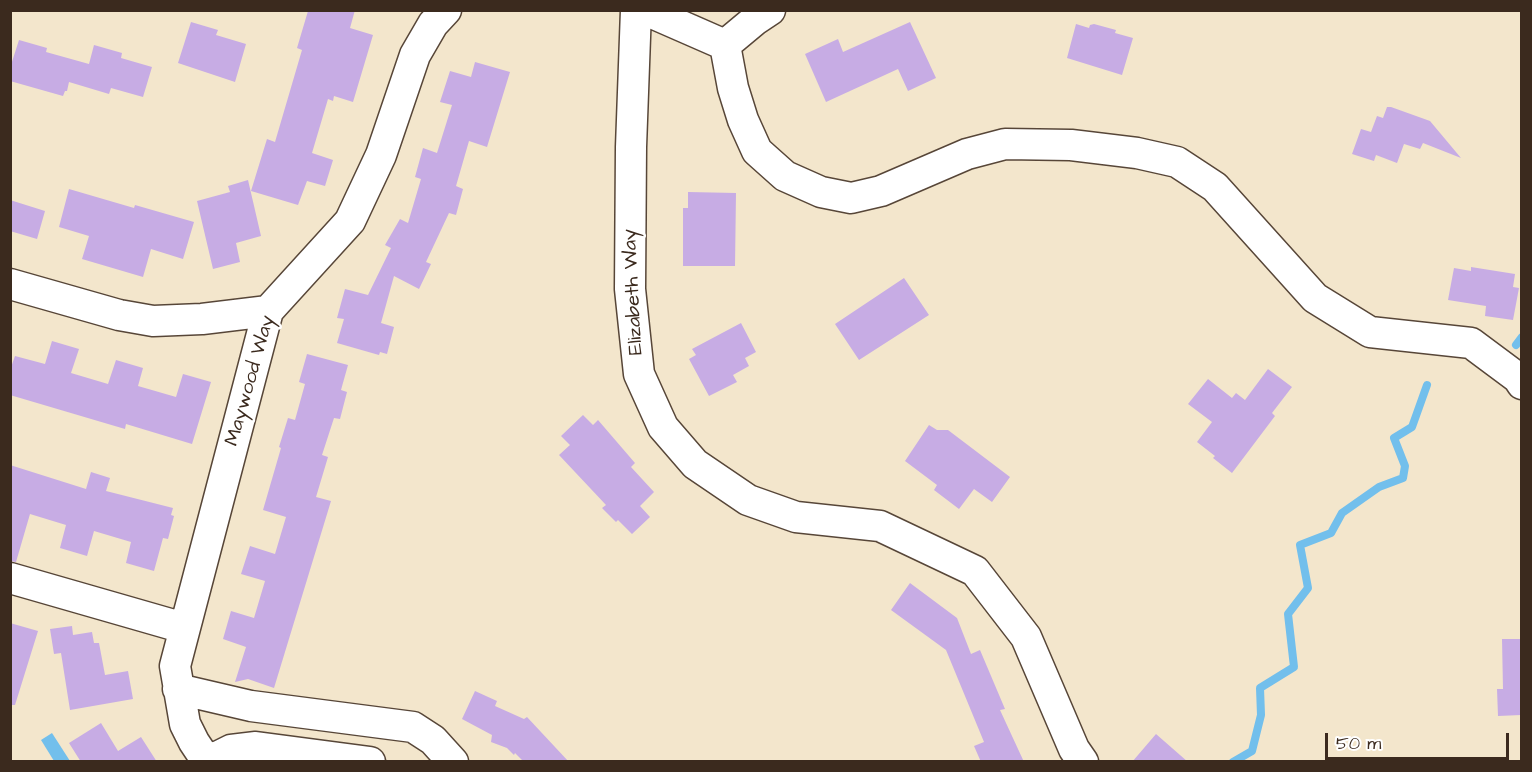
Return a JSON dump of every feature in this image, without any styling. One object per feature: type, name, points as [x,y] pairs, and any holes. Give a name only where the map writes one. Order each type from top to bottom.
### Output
[{"type":"street","name":"Maywood Way","points":[[370,762],[256,747],[231,750],[213,759],[202,754],[185,724],[176,666],[268,311],[350,221],[381,155],[415,55],[434,24],[446,10]]},
{"type":"street","name":"Elizabeth Way","points":[[636,10],[631,147],[630,289],[639,374],[663,427],[695,464],[748,500],[796,517],[880,526],[975,571],[1026,637],[1074,749],[1083,762]]},
{"type":"street","points":[[645,10],[724,45]]},
{"type":"street","points":[[724,45],[770,10]]},
{"type":"street","points":[[724,45],[736,99],[757,151],[785,176],[821,192],[851,198],[881,191],[967,154],[1005,144],[1071,145],[1137,153],[1178,162],[1215,187],[1315,298],[1370,332],[1471,343],[1518,378],[1521,384]]},
{"type":"street","points":[[10,284],[119,315],[153,321],[202,319],[268,311]]},
{"type":"street","points":[[10,578],[184,628]]},
{"type":"street","points":[[178,689],[251,706],[413,727],[433,740],[453,762]]},
{"type":"water","points":[[52,733],[70,761],[54,761],[41,740]]},
{"type":"building","points":[[355,10],[350,28],[373,35],[353,102],[334,96],[333,101],[328,99],[312,153],[333,160],[325,186],[307,181],[298,205],[251,191],[267,139],[275,142],[302,50],[297,48],[308,11]]},
{"type":"building","points":[[191,22],[218,30],[216,35],[246,44],[235,82],[178,63]]},
{"type":"building","points":[[910,22],[936,78],[908,91],[898,69],[826,102],[805,54],[838,39],[843,52]]},
{"type":"building","points":[[1076,24],[1089,28],[1094,24],[1133,38],[1122,75],[1067,58]]},
{"type":"building","points":[[19,40],[47,48],[46,52],[89,64],[94,45],[122,53],[121,58],[152,67],[143,97],[111,88],[109,94],[69,82],[63,96],[10,81],[10,68]]},
{"type":"building","points":[[475,62],[510,72],[487,147],[469,141],[456,186],[463,189],[456,215],[449,213],[426,262],[431,264],[419,289],[394,276],[381,323],[394,327],[387,354],[380,352],[379,355],[337,343],[344,319],[337,318],[345,289],[368,295],[391,248],[385,245],[400,219],[408,223],[421,179],[415,177],[423,148],[437,153],[452,105],[440,102],[450,71],[471,77]]},
{"type":"building","points":[[1387,107],[1430,121],[1461,158],[1423,143],[1420,149],[1404,144],[1397,163],[1376,155],[1374,161],[1352,154],[1361,129],[1371,132],[1377,116],[1383,118]]},
{"type":"building","points":[[248,180],[261,236],[236,243],[240,262],[213,269],[197,201],[230,192],[228,186]]},
{"type":"building","points":[[69,189],[194,222],[183,259],[151,249],[143,277],[82,259],[89,236],[59,227]]},
{"type":"building","points":[[688,192],[736,193],[735,266],[683,266],[683,208],[688,208]]},
{"type":"building","points":[[10,200],[45,211],[37,239],[10,231]]},
{"type":"building","points":[[1471,267],[1515,274],[1513,287],[1519,288],[1513,320],[1485,316],[1486,306],[1448,300],[1454,268],[1471,271]]},
{"type":"building","points":[[904,278],[929,315],[859,360],[835,324]]},
{"type":"building","points":[[741,323],[756,352],[745,358],[749,366],[733,375],[737,382],[709,396],[689,359],[696,355],[692,349]]},
{"type":"building","points":[[52,341],[79,349],[71,373],[108,384],[116,360],[143,368],[138,386],[176,397],[183,374],[211,382],[192,444],[126,424],[125,429],[10,395],[10,370],[15,356],[45,364]]},
{"type":"building","points":[[307,354],[348,365],[341,390],[347,392],[340,419],[334,418],[322,455],[328,457],[316,497],[331,501],[274,688],[248,679],[235,682],[246,647],[223,639],[231,611],[254,618],[265,581],[241,574],[250,546],[275,554],[286,517],[263,510],[288,418],[295,420],[305,384],[299,382]]},
{"type":"building","points":[[1268,369],[1292,387],[1272,413],[1275,416],[1232,473],[1197,442],[1212,422],[1188,404],[1208,379],[1232,398],[1236,393],[1245,400]]},
{"type":"building","points":[[583,415],[593,425],[598,420],[635,463],[631,467],[654,492],[640,506],[650,517],[632,534],[602,508],[606,505],[559,455],[570,445],[561,436]]},
{"type":"building","points":[[929,425],[937,430],[948,430],[1010,477],[992,502],[974,489],[959,509],[934,490],[937,485],[905,461]]},
{"type":"building","points":[[10,465],[86,489],[91,472],[110,478],[106,491],[173,508],[171,515],[174,516],[168,539],[163,538],[154,571],[126,563],[131,542],[94,531],[87,556],[60,548],[66,525],[30,514],[16,562],[10,561]]},
{"type":"building","points":[[910,583],[957,618],[971,654],[980,650],[1005,709],[1000,710],[1024,762],[981,762],[974,746],[984,742],[946,650],[891,610]]},
{"type":"building","points":[[10,623],[38,631],[15,705],[10,705]]},
{"type":"building","points":[[72,626],[73,635],[92,632],[94,643],[99,643],[105,675],[128,671],[133,699],[70,710],[61,653],[54,654],[50,629]]},
{"type":"building","points":[[1502,639],[1521,639],[1521,715],[1498,716],[1497,689],[1503,689]]},
{"type":"building","points":[[475,691],[497,701],[495,706],[524,719],[527,717],[569,762],[524,762],[507,748],[491,742],[492,735],[462,719]]},
{"type":"building","points":[[101,723],[118,751],[141,737],[157,762],[81,762],[69,743]]},
{"type":"building","points":[[1156,734],[1188,762],[1132,762]]},
{"type":"waterway","points":[[1516,345],[1522,337]]},
{"type":"waterway","points":[[1233,762],[1252,751],[1261,715],[1260,688],[1294,667],[1288,614],[1308,588],[1300,545],[1331,533],[1342,513],[1379,487],[1403,478],[1405,466],[1394,438],[1412,427],[1427,385]]}]
